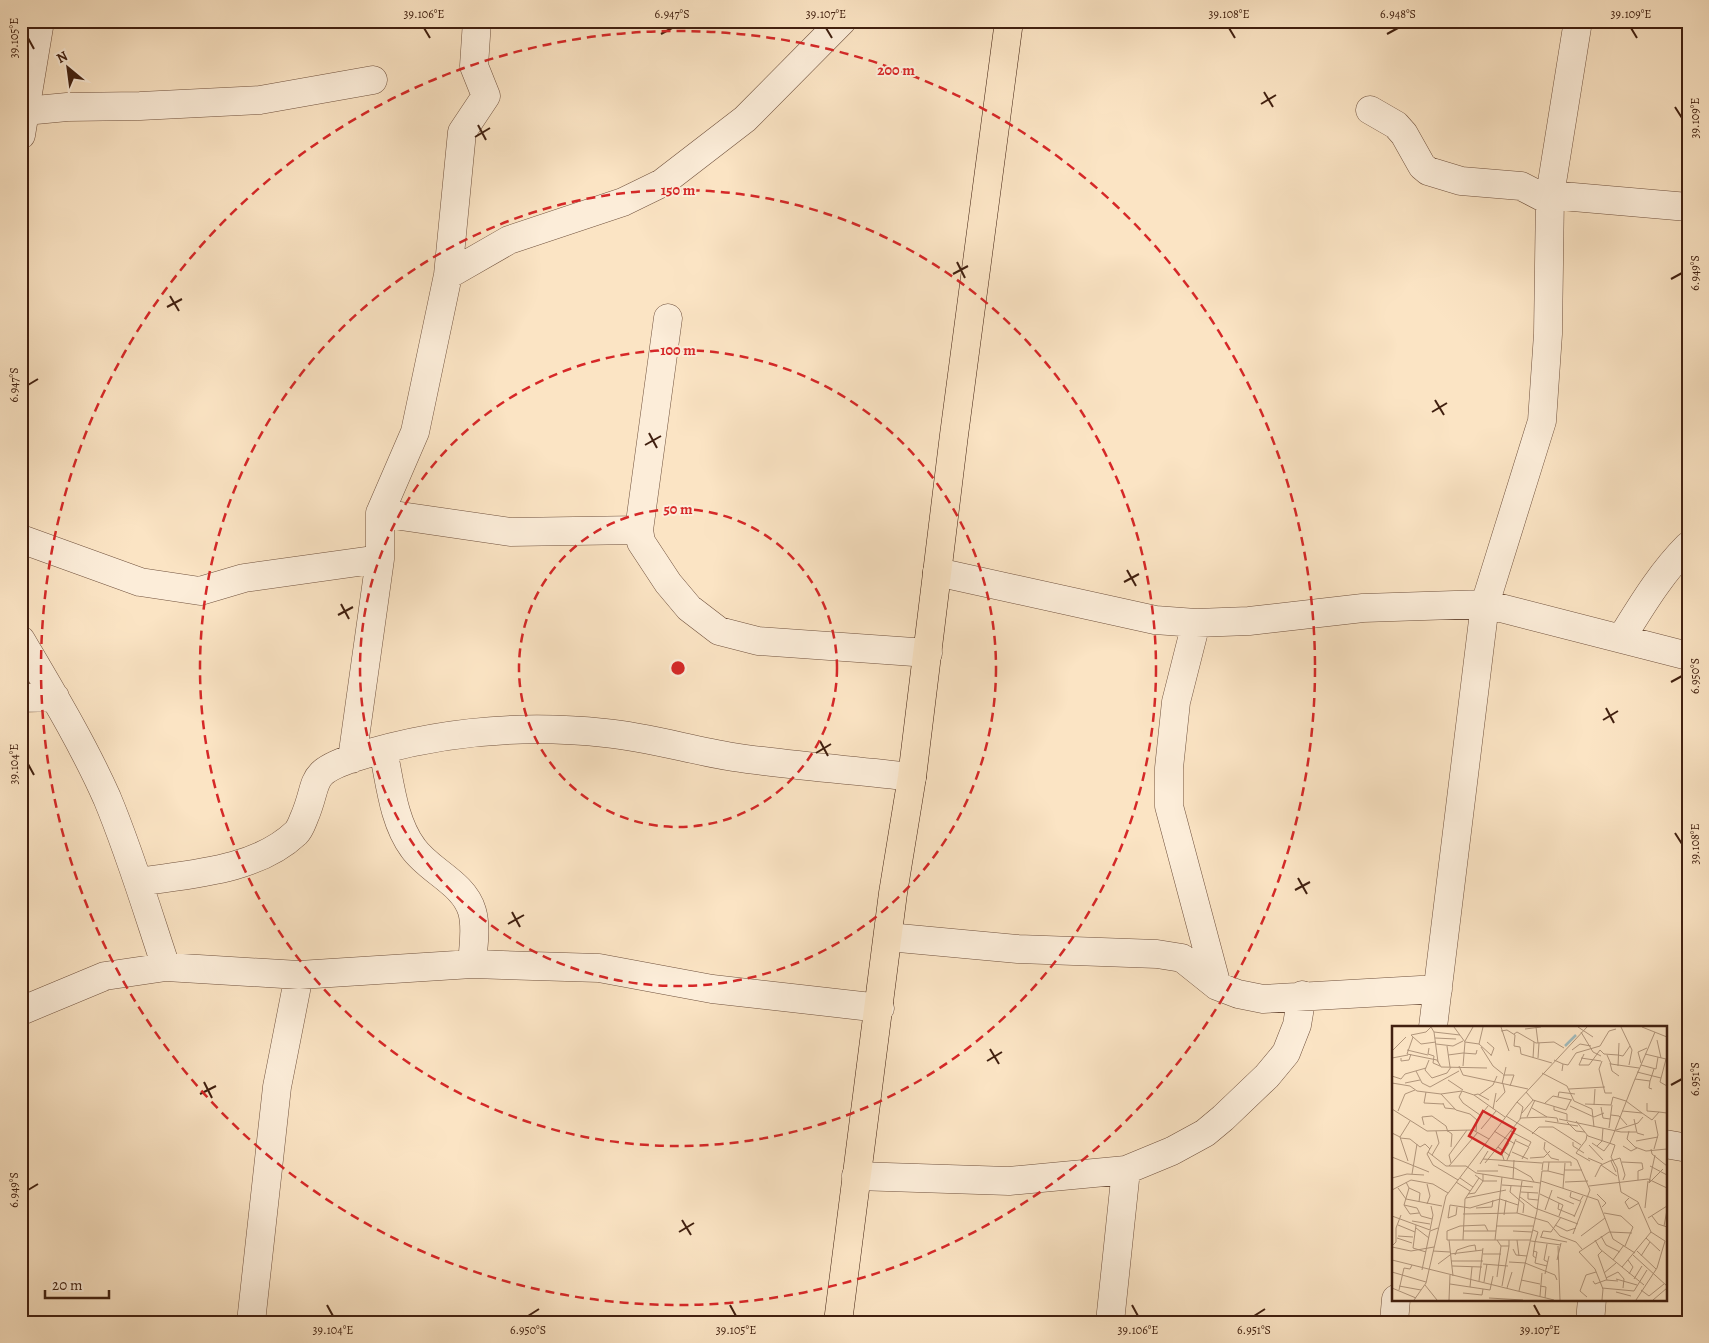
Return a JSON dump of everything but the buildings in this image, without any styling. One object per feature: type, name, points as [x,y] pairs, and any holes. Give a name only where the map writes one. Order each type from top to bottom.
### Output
[{"type":"main road","points":[[838,1322],[856,1176],[880,1008],[893,893],[912,777],[1009,21]]},
{"type":"street","points":[[40,21],[23,123],[67,107],[260,100],[373,80]]},
{"type":"street","points":[[352,759],[380,559],[380,513],[415,432],[448,275],[462,132],[486,96],[474,66],[477,21]]},
{"type":"street","points":[[448,275],[509,240],[623,202],[662,183],[745,119],[842,21]]},
{"type":"street","points":[[1433,1026],[1485,604],[1542,421],[1548,334],[1550,198],[1578,21]]},
{"type":"street","points":[[1370,110],[1396,124],[1404,134],[1422,166],[1428,171],[1461,181],[1520,186],[1550,198],[1688,207]]},
{"type":"street","points":[[668,318],[639,530],[641,542],[668,583],[689,608],[718,631],[758,641],[928,653]]},
{"type":"street","points":[[380,513],[510,532],[639,530]]},
{"type":"street","points":[[21,539],[140,582],[200,591],[244,578],[380,559]]},
{"type":"street","points":[[1622,637],[1647,596],[1688,546]]},
{"type":"street","points":[[937,572],[1155,620],[1196,623],[1249,621],[1363,608],[1485,604],[1622,637],[1688,656]]},
{"type":"street","points":[[1196,623],[1176,702],[1169,768],[1169,806],[1217,986]]},
{"type":"street","points":[[21,640],[106,797],[138,882],[166,967]]},
{"type":"street","points":[[21,698],[54,698]]},
{"type":"street","points":[[138,882],[211,870],[244,862],[270,851],[298,831],[318,777],[324,770],[352,759],[435,736],[524,728],[606,733],[734,757],[912,777]]},
{"type":"street","points":[[383,750],[398,817],[412,848],[462,892],[472,911],[474,930],[472,964]]},
{"type":"street","points":[[888,936],[1018,948],[1156,954],[1182,958],[1217,986],[1238,994],[1263,999],[1302,995],[1438,989]]},
{"type":"street","points":[[21,1012],[105,976],[166,967],[300,975],[472,964],[599,968],[712,989],[880,1008]]},
{"type":"street","points":[[252,1322],[278,1087],[300,975]]},
{"type":"street","points":[[856,1176],[1009,1181],[1126,1170],[1179,1148],[1206,1133],[1267,1076],[1286,1053],[1297,1025],[1302,995]]},
{"type":"street","points":[[1666,1144],[1688,1148]]},
{"type":"street","points":[[1110,1322],[1126,1170]]},
{"type":"street","points":[[1394,1322],[1396,1300]]},
{"type":"street","points":[[1590,1322],[1592,1300]]}]
